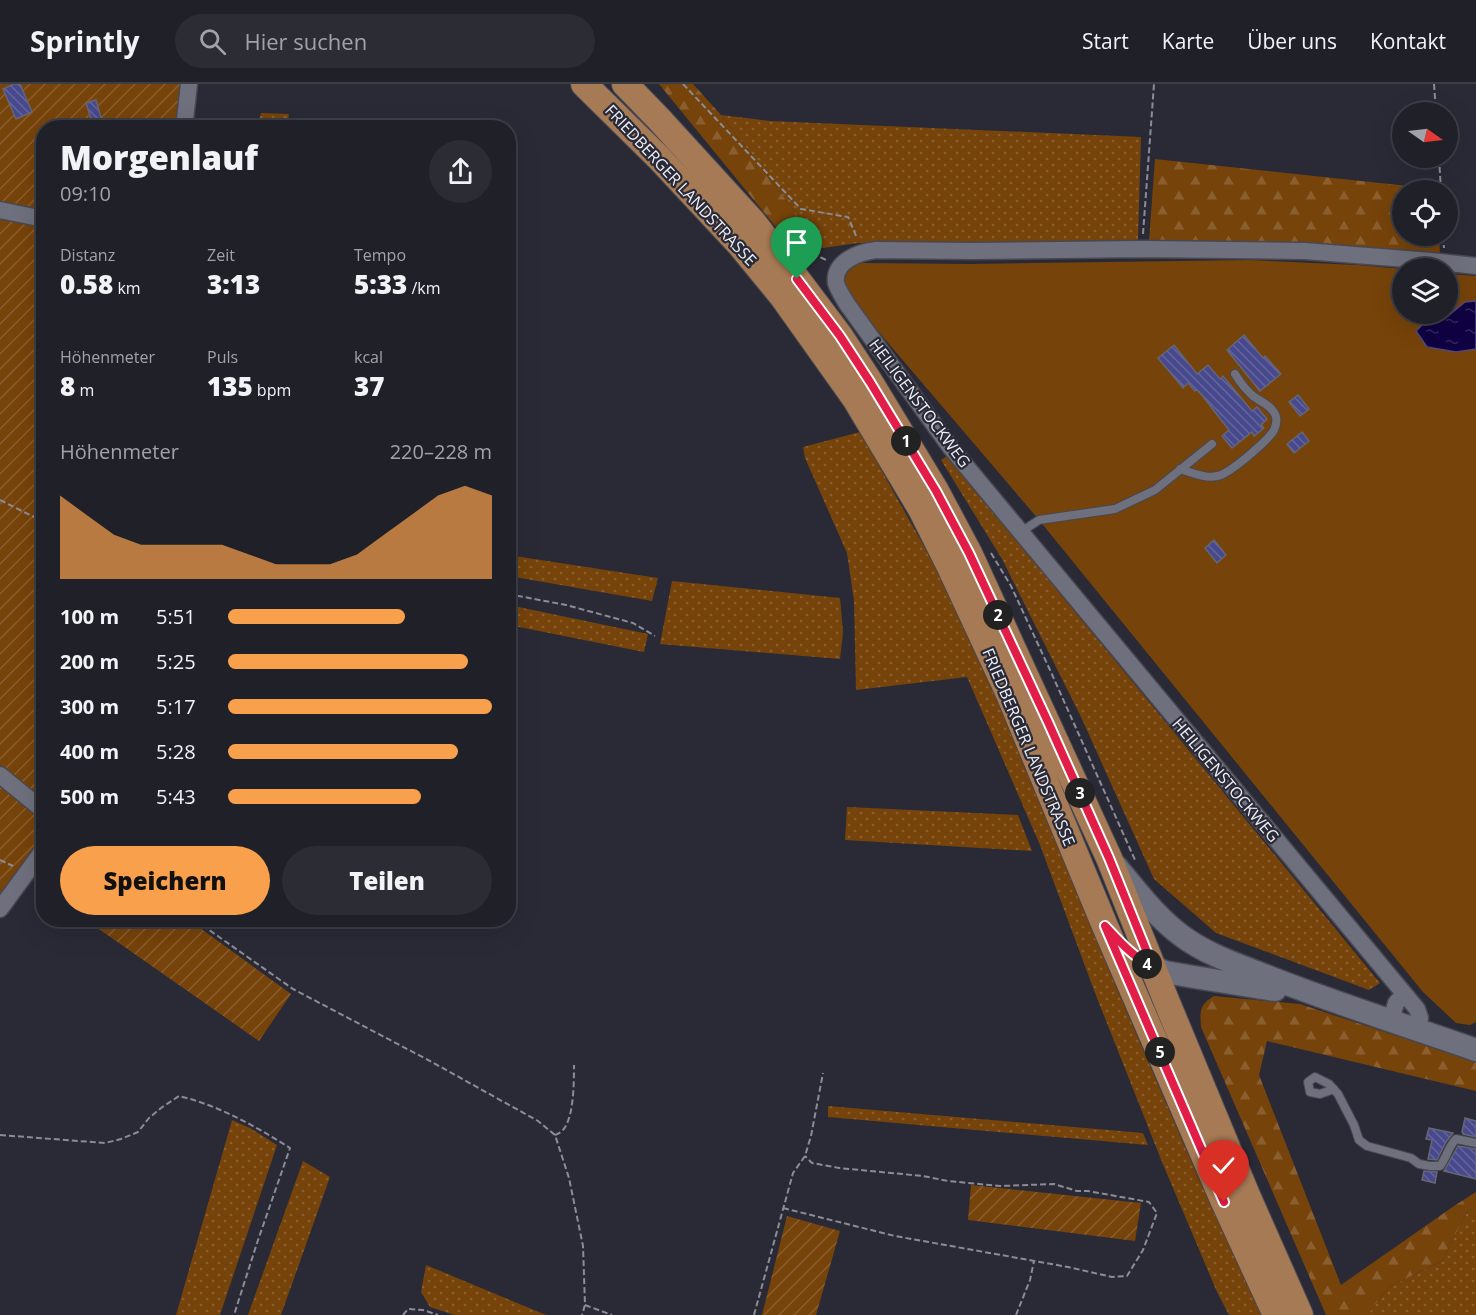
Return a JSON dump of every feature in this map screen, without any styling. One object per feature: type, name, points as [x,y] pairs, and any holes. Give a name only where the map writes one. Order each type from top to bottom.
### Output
[{"type":"main road","name":"FRIEDBERGER LANDSTRASSE","points":[[584,84],[659,158],[741,246],[789,305],[861,409],[921,509],[1009,694],[1105,926],[1276,1315]]},
{"type":"main road","name":"FRIEDBERGER LANDSTRASSE","points":[[625,84],[753,222],[826,317],[870,382],[936,491],[969,553],[1048,722],[1109,858],[1153,967]]},
{"type":"main road","points":[[1105,926],[1131,954],[1153,967],[1300,1315]]},
{"type":"street","points":[[185,120],[189,84]]},
{"type":"street","points":[[0,210],[36,217]]},
{"type":"street","points":[[840,267],[850,258],[863,252],[876,250],[1142,249],[1305,250],[1476,266]]},
{"type":"street","name":"HEILIGENSTOCKWEG","points":[[840,267],[836,276],[837,286],[847,304],[951,448],[1417,1009],[1420,1018],[1417,1029]]},
{"type":"street","points":[[0,775],[36,804]]},
{"type":"street","name":"FRIEDBERGER LANDSTRASSE","points":[[1109,858],[1156,912],[1180,935],[1201,949],[1315,996],[1476,1050]]},
{"type":"street","points":[[0,909],[36,860]]},
{"type":"street","name":"FRIEDBERGER LANDSTRASSE","points":[[1153,967],[1165,972],[1315,996]]},
{"type":"street","points":[[1391,1020],[1396,1003],[1404,994]]},
{"type":"lane","points":[[1180,469],[1204,476],[1220,475],[1269,438],[1275,429],[1275,414],[1252,395],[1235,374]]},
{"type":"lane","points":[[1021,532],[1039,520],[1115,509],[1155,490],[1212,444]]},
{"type":"lane","points":[[1334,1089],[1354,1125],[1359,1140],[1367,1146],[1411,1158],[1419,1164],[1440,1166],[1456,1139],[1476,1143]]},
{"type":"path","points":[[684,84],[801,208],[848,217],[863,252]]},
{"type":"path","points":[[1142,249],[1154,84]]},
{"type":"path","points":[[1434,84],[1435,102]]},
{"type":"path","points":[[793,248],[800,247],[840,267]]},
{"type":"path","points":[[0,500],[36,518]]},
{"type":"path","points":[[988,547],[1011,585],[1138,867]]},
{"type":"path","points":[[516,596],[566,605],[633,623],[655,636]]},
{"type":"path","points":[[205,927],[293,989],[538,1121],[555,1136],[569,1178],[583,1246],[585,1305],[582,1315]]},
{"type":"path","points":[[555,1136],[563,1130],[568,1119],[574,1092],[574,1065]]},
{"type":"path","points":[[754,1315],[793,1173],[805,1156],[811,1136],[823,1073]]},
{"type":"path","points":[[0,1135],[105,1143],[138,1132],[160,1108],[179,1096],[233,1115],[290,1148],[234,1315]]},
{"type":"path","points":[[783,1208],[895,1236],[1112,1277],[1127,1276],[1143,1250],[1157,1213],[1149,1202],[1077,1191],[1054,1184],[1000,1186],[948,1181],[924,1176],[839,1168],[812,1163],[805,1156]]},
{"type":"path","points":[[1017,1315],[1030,1280],[1034,1261]]},
{"type":"path","points":[[585,1305],[612,1315]]},
{"type":"path","points":[[403,1315],[408,1309],[423,1310],[438,1315]]},
{"type":"green space","points":[[0,84],[182,84],[177,120],[36,120],[36,846],[0,894]]},
{"type":"green space","points":[[659,84],[693,84],[721,115],[823,248],[789,243]]},
{"type":"green space","points":[[261,113],[289,114],[288,120],[260,120]]},
{"type":"green space","points":[[721,115],[770,121],[1141,137],[1138,240],[1046,245],[858,243],[823,248]]},
{"type":"green space","points":[[1155,159],[1392,184],[1392,246],[1440,246],[1440,254],[1149,241]]},
{"type":"green space","points":[[1250,260],[1392,268],[1392,324],[1458,324],[1458,275],[1476,276],[1476,1022],[1470,1025],[1456,1023],[1423,992],[1039,520],[848,296],[845,285],[846,275],[851,267],[863,263],[972,264]]},
{"type":"green space","points":[[860,432],[956,606],[986,672],[1059,843],[1116,987],[1261,1315],[1229,1315],[1217,1292],[1162,1162],[1095,993],[1040,845],[967,677],[856,690],[854,601],[847,553],[805,458],[803,447]]},
{"type":"green space","points":[[947,456],[1380,983],[1369,990],[1216,933],[1154,879],[1081,717],[1002,559],[941,460]]},
{"type":"green space","points":[[516,556],[658,578],[652,601],[516,577]]},
{"type":"green space","points":[[672,581],[840,598],[843,632],[840,659],[660,644]]},
{"type":"green space","points":[[516,606],[648,634],[644,652],[516,626]]},
{"type":"green space","points":[[847,807],[1018,815],[1032,851],[845,840]]},
{"type":"green space","points":[[96,927],[199,927],[291,994],[259,1041]]},
{"type":"green space","points":[[1214,996],[1300,1004],[1476,1062],[1476,1091],[1267,1041],[1259,1075],[1341,1285],[1476,1192],[1476,1209],[1468,1210],[1442,1261],[1389,1287],[1367,1315],[1326,1315],[1201,1027],[1201,1009]]},
{"type":"green space","points":[[828,1106],[1143,1133],[1148,1145],[828,1117]]},
{"type":"green space","points":[[232,1120],[277,1145],[220,1315],[176,1315]]},
{"type":"green space","points":[[303,1161],[330,1177],[281,1315],[248,1315]]},
{"type":"green space","points":[[971,1185],[1141,1203],[1135,1241],[968,1220]]},
{"type":"green space","points":[[1476,1209],[1476,1315],[1367,1315],[1389,1287],[1442,1261],[1468,1210]]},
{"type":"green space","points":[[787,1216],[840,1231],[816,1315],[762,1315]]},
{"type":"green space","points":[[426,1265],[546,1315],[454,1315],[430,1307],[421,1292]]},
{"type":"water","points":[[1476,301],[1476,349],[1456,352],[1427,347],[1416,331],[1423,324],[1458,324],[1458,308],[1465,302]]},
{"type":"building","points":[[20,84],[32,112],[16,119],[3,89]]},
{"type":"building","points":[[96,100],[102,120],[91,120],[86,103]]},
{"type":"building","points":[[1244,335],[1263,358],[1265,356],[1281,374],[1260,391],[1227,350]]},
{"type":"building","points":[[1174,345],[1197,374],[1208,365],[1220,379],[1223,376],[1252,411],[1257,407],[1267,419],[1261,425],[1264,428],[1254,436],[1252,432],[1232,448],[1222,436],[1229,430],[1201,394],[1188,383],[1183,388],[1158,358]]},
{"type":"building","points":[[1298,395],[1309,409],[1300,416],[1289,402]]},
{"type":"building","points":[[1302,432],[1309,441],[1294,453],[1287,444]]},
{"type":"building","points":[[1214,540],[1226,555],[1217,563],[1205,548]]},
{"type":"building","points":[[1465,1118],[1476,1121],[1476,1137],[1463,1134]]},
{"type":"building","points":[[1429,1128],[1453,1133],[1437,1160],[1428,1159],[1432,1140],[1426,1139]]},
{"type":"building","points":[[1458,1146],[1476,1149],[1476,1179],[1444,1171]]},
{"type":"building","points":[[1424,1171],[1437,1172],[1435,1183],[1422,1180]]},
{"type":"route","points":[[797,279],[840,336],[936,491],[969,553],[1048,722],[1109,858],[1153,967],[1131,954],[1105,926],[1224,1202]]}]
